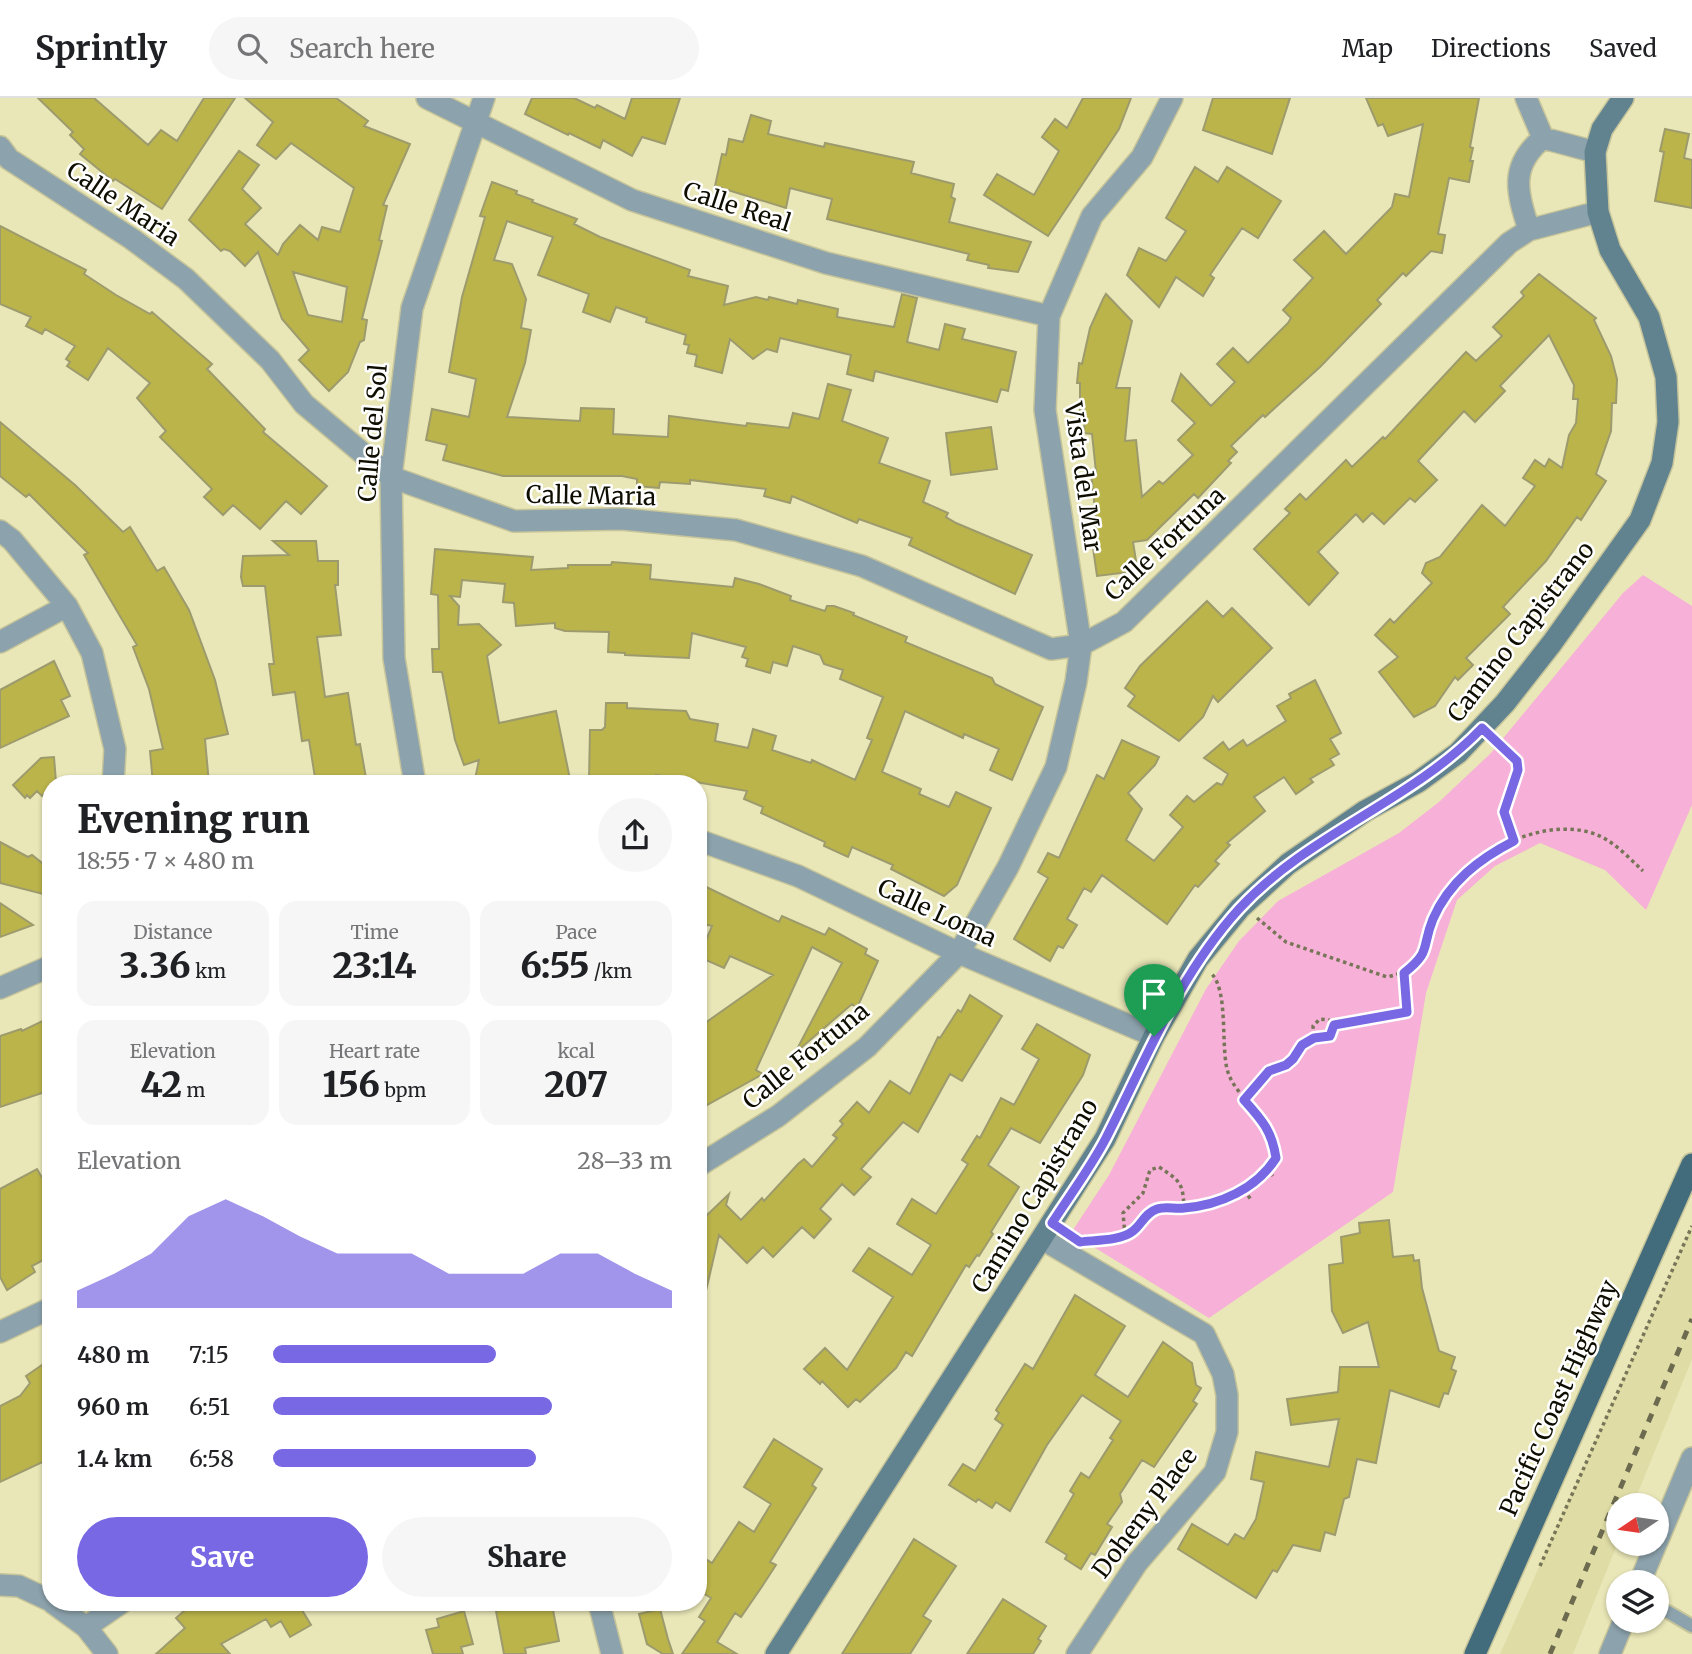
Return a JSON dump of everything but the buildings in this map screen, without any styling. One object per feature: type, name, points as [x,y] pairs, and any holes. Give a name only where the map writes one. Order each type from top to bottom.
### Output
[{"type":"main road","name":"Camino Capistrano","points":[[776,1654],[1105,1139],[1154,1036],[1198,959],[1240,908],[1288,864],[1366,811],[1418,782],[1458,753],[1506,703],[1609,566],[1640,520],[1662,463],[1668,422],[1666,377],[1649,317],[1610,250],[1598,212],[1595,152],[1602,130],[1622,98]]},
{"type":"main road","name":"Pacific Coast Highway","points":[[1475,1654],[1692,1164]]},
{"type":"street","name":"Calle Real","points":[[427,98],[474,124],[632,200],[826,263],[1049,316]]},
{"type":"street","name":"Calle del Sol","points":[[414,775],[394,658],[391,477],[412,308],[484,98]]},
{"type":"street","name":"Vista del Mar","points":[[1081,645],[1045,410],[1049,316],[1092,216],[1142,157],[1172,98]]},
{"type":"street","points":[[1526,98],[1543,138]]},
{"type":"street","points":[[1543,138],[1595,152]]},
{"type":"street","points":[[1528,230],[1519,198],[1518,172],[1528,150],[1543,138]]},
{"type":"street","name":"Calle Maria","points":[[3,155],[132,239],[186,278],[270,360],[304,404],[391,477],[514,521],[622,519],[736,530],[863,566],[1051,649],[1081,645]]},
{"type":"street","name":"Calle Fortuna","points":[[707,1160],[778,1116],[867,1047],[959,953],[1008,867],[1056,767],[1076,682],[1081,645],[1124,622],[1509,243],[1528,230],[1598,212]]},
{"type":"street","points":[[0,531],[12,540],[67,606],[92,653],[115,749],[114,775]]},
{"type":"street","points":[[0,642],[67,606]]},
{"type":"street","name":"Calle Loma","points":[[707,843],[798,876],[959,953],[1154,1036]]},
{"type":"street","points":[[0,988],[42,970]]},
{"type":"street","name":"Doheny Place","points":[[1042,1239],[1204,1334],[1223,1374],[1227,1395],[1227,1432],[1214,1472],[1137,1563],[1077,1654]]},
{"type":"street","points":[[0,1332],[42,1312]]},
{"type":"street","points":[[1670,1511],[1692,1458]]},
{"type":"street","points":[[0,1585],[19,1586],[42,1597]]},
{"type":"street","points":[[64,1611],[86,1627],[107,1654]]},
{"type":"street","points":[[86,1627],[109,1611]]},
{"type":"street","points":[[601,1611],[612,1654]]},
{"type":"street","points":[[1605,1654],[1617,1641]]},
{"type":"lane","points":[[1669,1613],[1692,1626]]},
{"type":"path","points":[[1482,728],[1517,761],[1518,770],[1504,812],[1514,841]]},
{"type":"path","points":[[1240,908],[1267,924],[1286,942],[1387,976],[1404,973],[1423,958],[1433,919],[1459,878],[1514,841],[1544,831],[1592,833],[1613,844],[1643,871]]},
{"type":"path","points":[[1080,1242],[1132,1232],[1149,1212],[1211,1203],[1244,1190],[1268,1170],[1276,1158],[1273,1139],[1264,1119],[1244,1100],[1228,1071],[1222,1040],[1220,983],[1198,959]]},
{"type":"path","points":[[1334,1025],[1407,1012],[1404,973]]},
{"type":"path","points":[[1314,1038],[1312,1026],[1320,1019],[1329,1020],[1334,1025]]},
{"type":"path","points":[[1244,1100],[1269,1071],[1286,1065],[1302,1045],[1314,1038],[1330,1036],[1334,1025]]},
{"type":"path","points":[[1125,1235],[1123,1213],[1143,1192],[1150,1170],[1159,1167],[1179,1181],[1183,1187],[1184,1208]]},
{"type":"path","points":[[1268,1170],[1273,1176]]},
{"type":"path","points":[[1244,1190],[1252,1201]]},
{"type":"path","points":[[1537,1571],[1692,1226]]},
{"type":"shaded area","points":[[1643,575],[1692,606],[1692,805],[1646,910],[1605,870],[1540,843],[1495,866],[1457,900],[1426,993],[1393,1192],[1209,1318],[1071,1233],[1109,1175],[1206,989],[1239,941],[1278,901],[1399,833],[1439,802],[1491,753],[1623,593]]},
{"type":"shaded area","points":[[1692,1226],[1692,1359],[1638,1493],[1606,1493],[1606,1556],[1613,1556],[1573,1654],[1500,1654]]},
{"type":"railway","points":[[1550,1654],[1692,1319]]},
{"type":"route","points":[[1482,728],[1517,761],[1518,770],[1504,812],[1507,828],[1514,841],[1496,850],[1459,878],[1445,899],[1433,919],[1423,958],[1404,973],[1407,1012],[1334,1025],[1330,1036],[1323,1039],[1314,1038],[1302,1045],[1286,1065],[1269,1071],[1244,1100],[1264,1119],[1273,1139],[1276,1158],[1268,1170],[1244,1190],[1231,1196],[1184,1208],[1162,1208],[1149,1212],[1132,1232],[1125,1235],[1080,1242],[1052,1223],[1105,1139],[1154,1036],[1198,959],[1240,908],[1288,864],[1366,811],[1418,782],[1458,753],[1482,728]]}]
